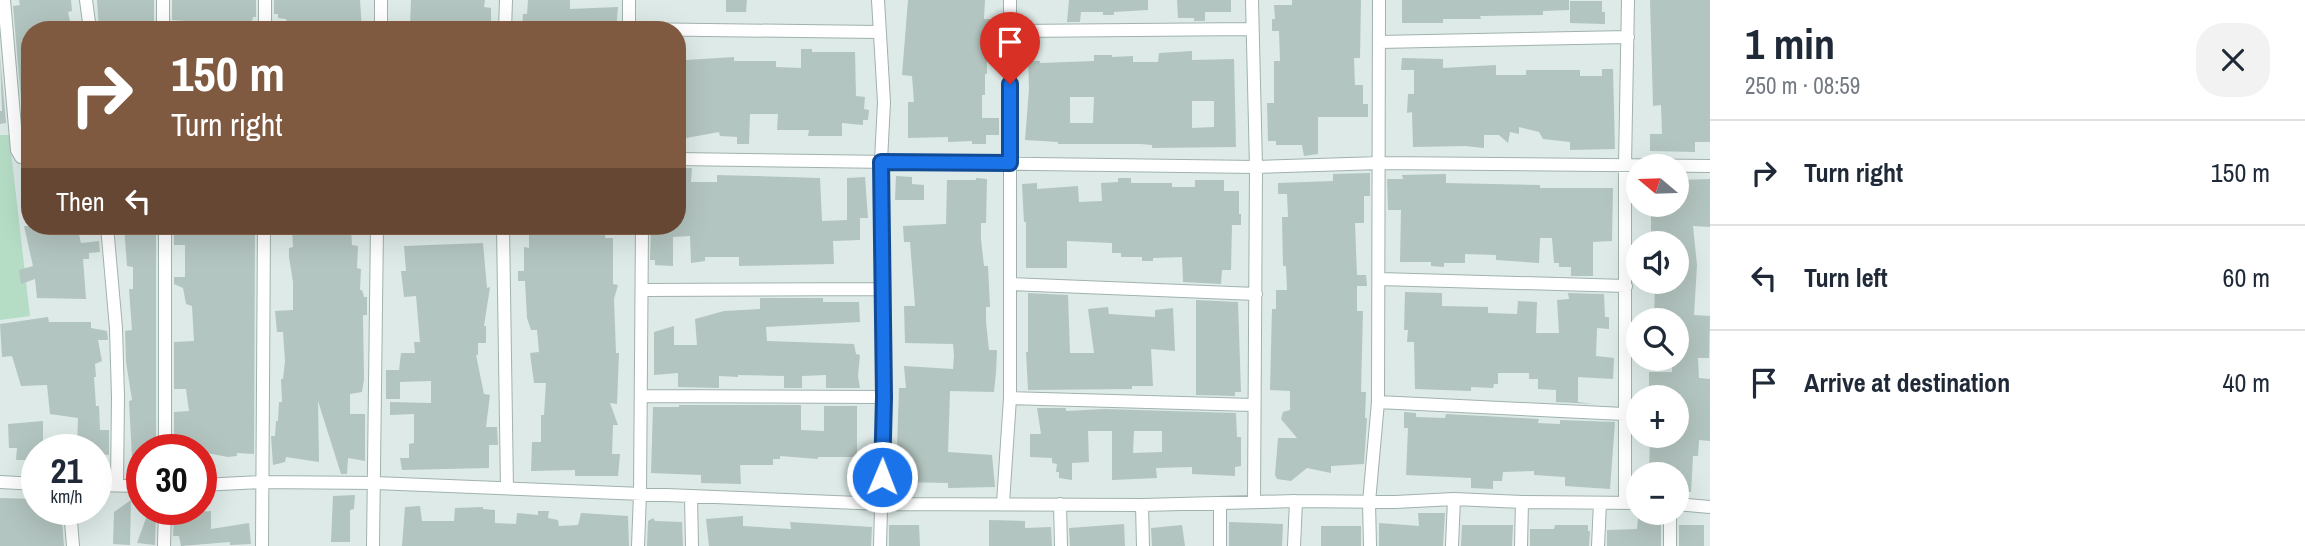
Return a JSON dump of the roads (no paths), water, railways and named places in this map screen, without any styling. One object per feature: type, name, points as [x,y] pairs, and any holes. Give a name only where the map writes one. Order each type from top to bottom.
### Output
[{"type":"street","points":[[4,0],[4,50],[14,103],[17,150],[21,157]]},
{"type":"street","points":[[86,0],[89,21]]},
{"type":"street","points":[[163,0],[163,21]]},
{"type":"street","points":[[265,0],[265,21]]},
{"type":"street","points":[[380,21],[381,0]]},
{"type":"street","points":[[505,21],[506,0]]},
{"type":"street","points":[[629,0],[629,21]]},
{"type":"street","points":[[878,0],[884,102],[881,162],[884,397],[880,546]]},
{"type":"street","points":[[1003,503],[1010,398],[1012,284],[1010,0]]},
{"type":"street","points":[[1252,0],[1256,167],[1254,502]]},
{"type":"street","points":[[1370,546],[1369,502],[1378,402],[1379,0]]},
{"type":"street","points":[[1628,0],[1624,414],[1628,462]]},
{"type":"street","points":[[1010,32],[1252,29]]},
{"type":"street","points":[[686,30],[878,32]]},
{"type":"street","points":[[1379,42],[1628,37]]},
{"type":"street","points":[[0,104],[14,103]]},
{"type":"street","points":[[686,159],[1256,167],[1380,163],[1710,166]]},
{"type":"street","points":[[108,235],[116,328],[117,485]]},
{"type":"street","points":[[165,235],[165,434]]},
{"type":"street","points":[[262,546],[264,235]]},
{"type":"street","points":[[373,546],[377,235]]},
{"type":"street","points":[[503,235],[506,488]]},
{"type":"street","points":[[638,546],[642,235]]},
{"type":"street","points":[[1380,279],[1626,286]]},
{"type":"street","points":[[1012,284],[1256,293]]},
{"type":"street","points":[[643,290],[881,289]]},
{"type":"street","points":[[640,396],[884,397]]},
{"type":"street","points":[[1010,398],[1254,405]]},
{"type":"street","points":[[1378,402],[1624,414]]},
{"type":"street","points":[[0,482],[21,483]]},
{"type":"street","points":[[217,484],[375,483],[882,503],[1142,505],[1454,499],[1626,503]]},
{"type":"street","points":[[112,485],[126,485]]},
{"type":"street","points":[[691,496],[691,546]]},
{"type":"street","points":[[1452,546],[1454,499]]},
{"type":"street","points":[[1294,546],[1296,501]]},
{"type":"street","points":[[1521,546],[1522,502]]},
{"type":"street","points":[[1598,546],[1600,503]]},
{"type":"street","points":[[1060,504],[1061,546]]},
{"type":"street","points":[[1220,504],[1220,546]]},
{"type":"street","points":[[1142,505],[1143,546]]},
{"type":"street","points":[[1689,505],[1710,507]]},
{"type":"street","points":[[71,525],[72,546]]},
{"type":"street","points":[[164,546],[165,525]]},
{"type":"street","points":[[1670,525],[1670,546]]}]
